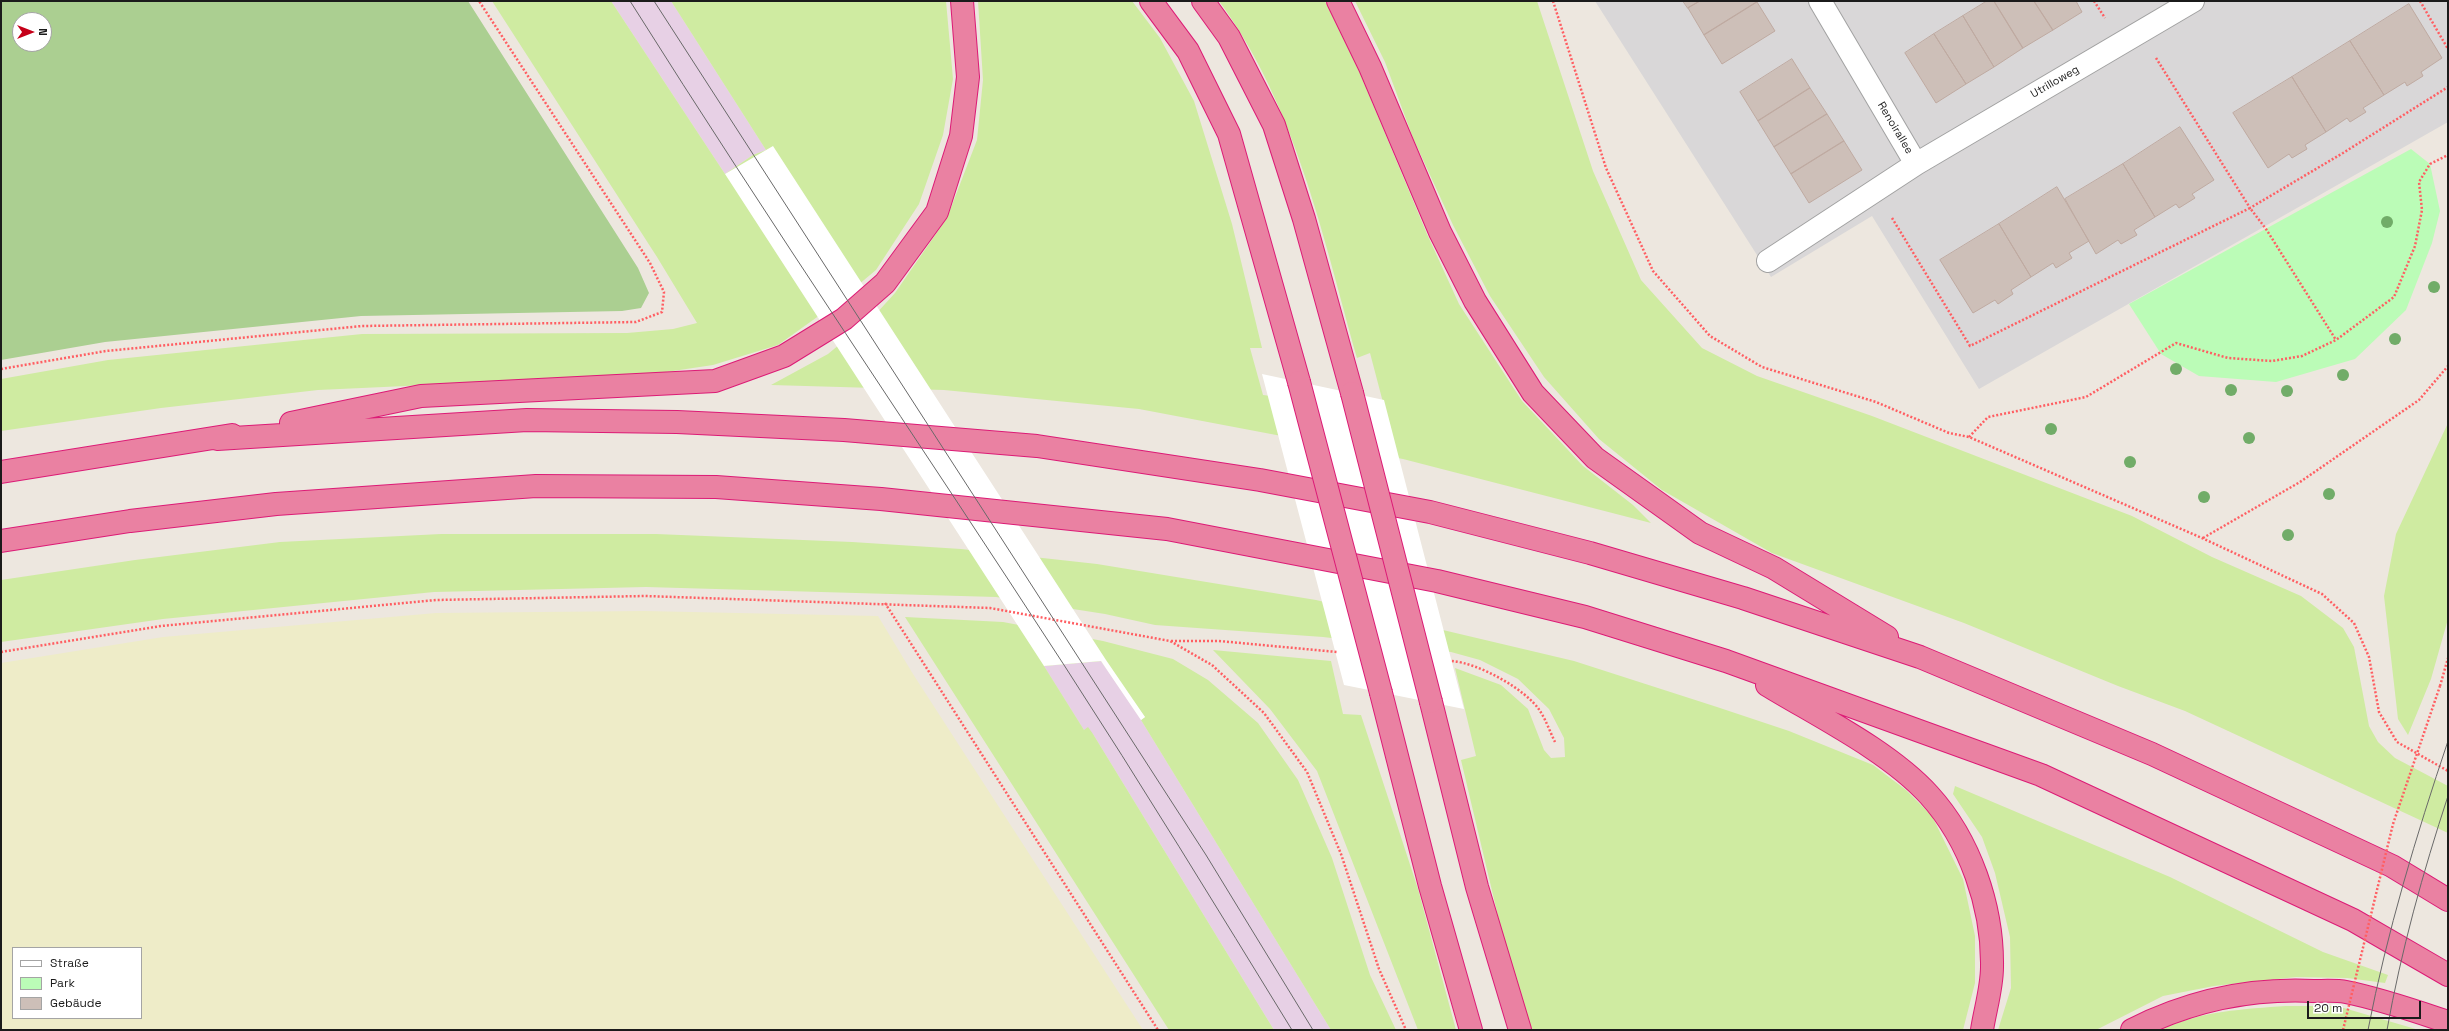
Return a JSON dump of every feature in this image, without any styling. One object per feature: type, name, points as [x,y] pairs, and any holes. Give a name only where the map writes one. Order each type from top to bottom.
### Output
[{"type":"highway","points":[[1,472],[217,438],[421,396],[715,381],[784,356],[844,319],[885,283],[936,212],[960,136],[968,77],[962,1]]},
{"type":"highway","points":[[1151,1],[1188,51],[1229,134],[1300,382],[1430,886],[1471,1030]]},
{"type":"highway","points":[[1203,1],[1229,37],[1274,125],[1304,219],[1352,393],[1477,887],[1520,1030]]},
{"type":"highway","points":[[1338,1],[1370,67],[1440,232],[1475,301],[1533,393],[1595,458],[1700,533],[1774,568],[1920,657]]},
{"type":"highway","points":[[217,438],[527,420],[677,422],[812,429],[1037,446],[1260,480],[1430,512],[1590,553],[1743,598],[1920,657],[2152,754],[2392,866],[2448,900]]},
{"type":"highway","points":[[1,541],[130,521],[276,504],[536,486],[716,487],[849,496],[1167,529],[1294,552],[1437,581],[1585,617],[1726,661],[2041,775],[2353,920],[2448,976]]},
{"type":"highway","points":[[1726,661],[1882,754],[1929,795],[1965,847],[1987,906],[1992,968],[1982,1030]]},
{"type":"highway","points":[[2132,1030],[2161,1015],[2223,996],[2281,989],[2345,992],[2410,1009],[2448,1022]]},
{"type":"street","name":"Renoirallee","points":[[1768,261],[1916,164],[1820,1]]},
{"type":"street","name":"Utrilloweg","points":[[1916,164],[2193,1]]},
{"type":"path","points":[[1,369],[106,351],[362,326],[636,322],[662,312],[664,292],[650,264],[479,1]]},
{"type":"path","points":[[1553,1],[1606,168],[1653,271],[1710,336],[1762,367],[1876,402],[1950,433],[1969,437],[2202,538],[2322,594],[2354,623],[2369,657],[2379,712],[2397,742],[2448,771]]},
{"type":"path","points":[[2420,1],[2448,49]]},
{"type":"path","points":[[2140,32],[2250,208],[2266,229],[2336,340]]},
{"type":"path","points":[[1876,190],[1970,346],[2250,208],[2343,154],[2448,87]]},
{"type":"path","points":[[1969,437],[1988,417],[2086,398],[2176,343],[2228,358],[2272,361],[2302,356],[2336,340],[2394,297],[2416,246],[2422,210],[2419,182],[2430,164],[2448,155]]},
{"type":"path","points":[[2202,538],[2300,482],[2412,404],[2448,366]]},
{"type":"path","points":[[1,652],[161,626],[436,600],[645,596],[885,603],[990,608],[1170,641],[1212,666],[1264,713],[1307,772],[1341,854],[1379,969],[1406,1030]]},
{"type":"path","points":[[885,603],[1158,1030]]},
{"type":"path","points":[[2343,1030],[2393,824],[2440,686],[2448,658]]},
{"type":"shaded area","points":[[611,1],[671,1],[766,150],[753,155],[725,174]]},
{"type":"shaded area","points":[[1595,1],[2448,1],[2448,122],[1979,389],[1872,216],[1771,277]]},
{"type":"shaded area","points":[[644,611],[878,616],[913,674],[1143,1030],[1,1030],[1,663],[163,637],[436,613]]},
{"type":"shaded area","points":[[1101,661],[1141,720],[1331,1030],[1274,1030],[1093,734],[1084,730],[1044,666]]},
{"type":"green space","points":[[1,1],[468,1],[638,268],[649,293],[641,308],[622,311],[361,316],[105,342],[1,360]]},
{"type":"green space","points":[[492,1],[611,1],[725,174],[753,155],[766,150],[671,1],[946,1],[953,79],[943,135],[919,204],[876,270],[834,305],[778,345],[713,365],[646,375],[318,390],[161,408],[1,431],[1,379],[108,360],[362,334],[627,333],[673,329],[697,323],[657,257]]},
{"type":"green space","points":[[978,1],[1132,1],[1160,38],[1194,101],[1232,224],[1262,348],[1250,348],[1263,395],[1385,410],[1370,353],[1357,358],[1332,265],[1304,172],[1287,127],[1268,83],[1245,41],[1219,1],[1325,1],[1359,71],[1427,234],[1459,304],[1522,401],[1583,466],[1633,505],[1651,523],[1403,459],[1139,409],[944,390],[771,385],[828,354],[874,316],[895,293],[947,218],[977,140],[983,80]]},
{"type":"green space","points":[[1355,1],[1537,1],[1593,171],[1641,280],[1702,348],[1757,376],[1872,416],[2132,516],[2212,557],[2301,596],[2343,628],[2354,647],[2369,726],[2378,742],[2395,758],[2448,786],[2448,833],[2185,711],[2118,686],[1964,623],[1772,553],[1662,490],[1599,439],[1544,377],[1490,296],[1453,225],[1413,138],[1385,62]]},
{"type":"green space","points":[[2411,149],[2430,164],[2440,211],[2432,243],[2406,310],[2355,359],[2276,382],[2199,376],[2161,354],[2129,304]]},
{"type":"green space","points":[[2448,423],[2448,619],[2431,679],[2408,735],[2398,719],[2384,596],[2396,534]]},
{"type":"green space","points":[[441,534],[656,534],[852,542],[961,549],[1097,564],[1316,600],[1574,661],[1717,707],[1789,731],[1873,765],[1906,790],[1932,816],[1963,879],[1975,936],[1975,983],[1963,1030],[1529,1030],[1503,937],[1461,760],[1476,756],[1455,668],[1501,685],[1528,709],[1544,750],[1551,758],[1565,757],[1564,738],[1549,709],[1518,679],[1480,660],[1451,652],[1323,637],[1155,625],[1105,614],[996,597],[646,587],[434,592],[163,619],[1,642],[1,580],[135,560],[280,542]]},
{"type":"green space","points":[[905,617],[1003,622],[1103,641],[1173,659],[1208,680],[1258,723],[1298,780],[1332,858],[1370,975],[1396,1030],[1331,1030],[1141,720],[1145,717],[1101,661],[1044,666],[1084,730],[1088,727],[1093,734],[1274,1030],[1169,1030]]},
{"type":"green space","points":[[1213,650],[1331,661],[1343,714],[1361,715],[1418,889],[1456,1030],[1418,1030],[1317,771],[1270,709]]},
{"type":"green space","points":[[1955,786],[2170,877],[2323,952],[2388,975],[2385,983],[2347,978],[2296,977],[2214,986],[2163,996],[2096,1030],[1998,1030],[2011,988],[2010,937],[1995,873],[1982,837],[1953,794]]},
{"type":"green space","points":[[2286,1006],[2337,1006],[2419,1030],[2161,1030],[2206,1015],[2238,1010]]},
{"type":"pier","points":[[773,146],[1106,660],[1145,717],[1141,720],[1101,661],[1044,666],[725,174]]},
{"type":"pier","points":[[1262,374],[1384,400],[1464,709],[1344,685]]},
{"type":"building","points":[[1683,1],[1700,1],[1688,8]]},
{"type":"building","points":[[1700,1],[1757,2],[1704,35],[1688,8]]},
{"type":"building","points":[[1987,1],[1994,1],[2023,48],[1994,67],[1963,16]]},
{"type":"building","points":[[1994,1],[2034,1],[2053,30],[2023,48]]},
{"type":"building","points":[[2034,1],[2076,1],[2082,12],[2053,30]]},
{"type":"building","points":[[1757,2],[1775,31],[1722,64],[1704,35]]},
{"type":"building","points":[[2409,4],[2442,58],[2421,72],[2423,76],[2407,86],[2405,82],[2384,95],[2350,41]]},
{"type":"building","points":[[1963,16],[1994,67],[1966,84],[1934,34]]},
{"type":"building","points":[[1934,34],[1966,84],[1936,103],[1905,53]]},
{"type":"building","points":[[2350,41],[2384,95],[2363,108],[2366,112],[2350,122],[2347,118],[2326,132],[2292,77]]},
{"type":"building","points":[[1792,59],[1810,88],[1758,121],[1740,92]]},
{"type":"building","points":[[2292,77],[2326,132],[2305,145],[2307,149],[2292,158],[2289,154],[2268,168],[2233,113]]},
{"type":"building","points":[[1810,88],[1827,114],[1774,147],[1758,121]]},
{"type":"building","points":[[1827,114],[1844,141],[1791,174],[1774,147]]},
{"type":"building","points":[[2180,127],[2214,180],[2192,194],[2195,198],[2179,208],[2176,204],[2155,217],[2123,164]]},
{"type":"building","points":[[1844,141],[1862,170],[1809,203],[1791,174]]},
{"type":"building","points":[[2123,164],[2155,217],[2134,230],[2137,235],[2121,244],[2118,240],[2096,254],[2065,199]]},
{"type":"building","points":[[2057,187],[2089,241],[2069,253],[2072,258],[2056,268],[2053,263],[2031,277],[1999,224]]},
{"type":"building","points":[[1999,224],[2031,277],[2011,290],[2013,294],[1998,304],[1995,300],[1973,313],[1940,260]]},
{"type":"tram line","points":[[630,1],[791,251],[1093,710],[1292,1030]]},
{"type":"tram line","points":[[654,1],[1206,855],[1313,1030]]},
{"type":"tram line","points":[[2368,1030],[2384,957],[2403,884],[2448,741]]},
{"type":"tram line","points":[[2387,1030],[2413,912],[2448,796]]}]
